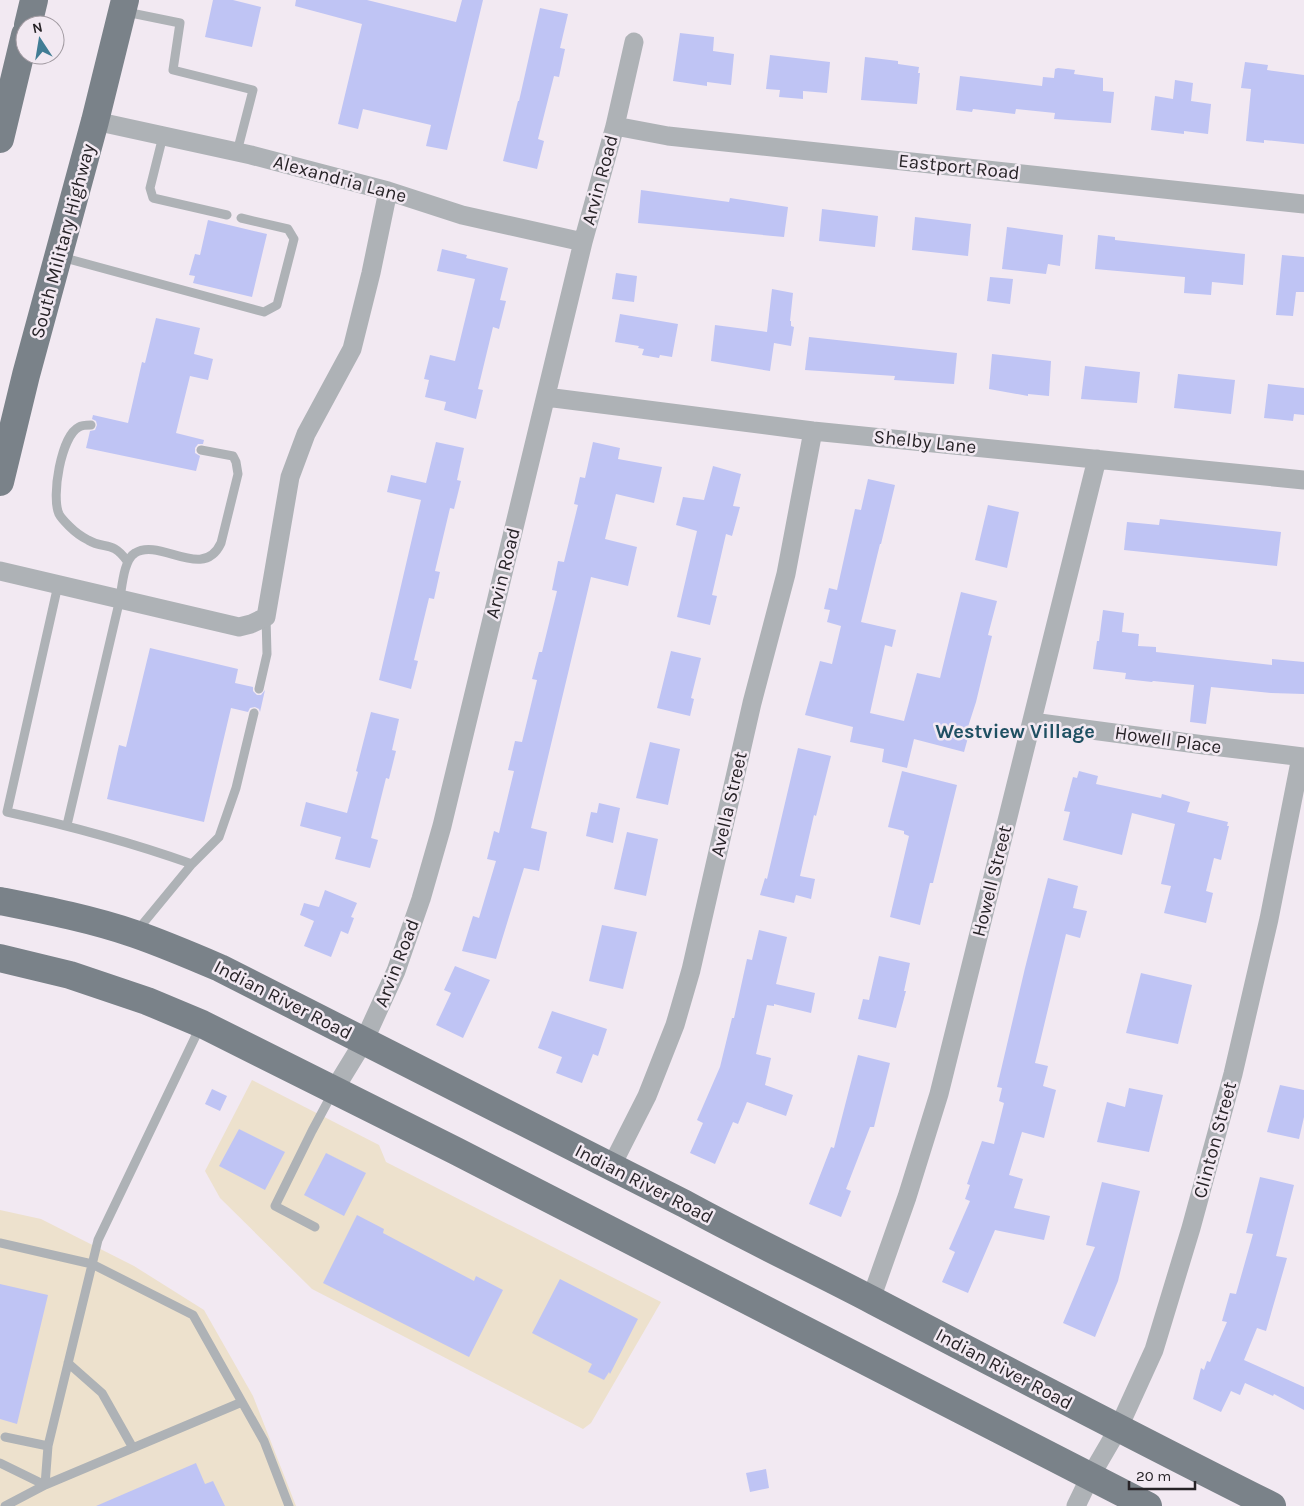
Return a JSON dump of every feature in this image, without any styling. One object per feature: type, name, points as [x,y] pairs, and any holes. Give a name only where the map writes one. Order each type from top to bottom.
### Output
[{"type":"main road","points":[[30,15],[34,0]]},
{"type":"main road","name":"South Military Highway","points":[[0,482],[26,375],[95,121],[123,6]]},
{"type":"main road","points":[[0,139],[18,65]]},
{"type":"main road","name":"Indian River Road","points":[[0,901],[48,910],[134,934],[220,968],[685,1204],[1272,1506]]},
{"type":"main road","points":[[0,958],[70,975],[147,1001],[202,1024],[456,1151],[1148,1506]]},
{"type":"street","name":"Arvin Road","points":[[334,1090],[364,1041],[396,971],[421,899],[442,826],[634,42]]},
{"type":"street","name":"Alexandria Lane","points":[[95,121],[237,152],[388,191],[462,214],[584,242]]},
{"type":"street","name":"Eastport Road","points":[[614,126],[668,136],[1304,204]]},
{"type":"street","points":[[0,572],[239,628],[266,617],[290,477],[306,434],[352,349],[372,273],[388,191]]},
{"type":"street","name":"Shelby Lane","points":[[546,397],[813,430],[1304,480]]},
{"type":"street","name":"Avella Street","points":[[610,1167],[647,1096],[675,1025],[691,970],[752,703],[786,574],[813,430]]},
{"type":"street","name":"Howell Street","points":[[871,1300],[907,1197],[939,1094],[1097,459]]},
{"type":"street","name":"Howell Place","points":[[1032,722],[1303,757]]},
{"type":"street","name":"Clinton Street","points":[[1076,1506],[1118,1428],[1154,1350],[1191,1228],[1233,1074],[1265,939],[1303,757]]},
{"type":"lane","points":[[123,6],[180,23],[173,70],[253,90],[237,152]]},
{"type":"lane","points":[[163,136],[150,188],[153,198],[227,215]]},
{"type":"lane","points":[[59,256],[264,312],[277,305],[294,239],[288,230],[241,218]]},
{"type":"lane","points":[[91,425],[79,427],[70,437],[64,450],[56,484],[59,514],[70,527],[88,541],[113,547],[122,554],[127,562]]},
{"type":"lane","points":[[67,825],[120,600],[127,562],[135,553],[153,550],[195,560],[210,557],[217,551],[221,543],[238,474],[236,462],[232,456],[201,450]]},
{"type":"lane","points":[[58,585],[7,812],[67,825],[137,845],[192,864]]},
{"type":"lane","points":[[259,689],[267,654],[266,617]]},
{"type":"lane","points":[[134,934],[192,864],[219,837],[236,788],[254,714]]},
{"type":"lane","points":[[45,1485],[48,1446],[98,1240],[202,1024]]},
{"type":"lane","points":[[315,1227],[275,1206],[334,1090]]},
{"type":"lane","points":[[0,1243],[92,1264],[193,1316],[264,1441],[289,1506]]},
{"type":"lane","points":[[68,1363],[102,1393],[133,1448]]},
{"type":"lane","points":[[5,1506],[45,1485],[242,1402]]},
{"type":"lane","points":[[5,1437],[48,1446]]},
{"type":"lane","points":[[0,1463],[45,1485]]},
{"type":"shaded area","points":[[252,1080],[379,1145],[386,1162],[661,1302],[591,1423],[583,1429],[312,1289],[220,1198],[205,1171]]},
{"type":"shaded area","points":[[0,1210],[41,1219],[134,1266],[204,1310],[253,1396],[296,1506],[0,1506]]},
{"type":"building","points":[[213,0],[233,0],[261,7],[252,47],[205,37]]},
{"type":"building","points":[[296,0],[367,0],[456,22],[462,0],[483,0],[447,150],[426,146],[431,125],[363,109],[358,129],[338,124],[362,24],[295,6]]},
{"type":"building","points":[[540,8],[568,14],[560,48],[565,49],[559,77],[554,76],[538,139],[544,141],[537,169],[503,161]]},
{"type":"building","points":[[680,33],[714,37],[713,51],[734,54],[731,85],[707,82],[707,86],[673,81]]},
{"type":"building","points":[[770,55],[830,62],[827,93],[803,91],[803,99],[779,97],[780,90],[766,89]]},
{"type":"building","points":[[865,57],[898,61],[898,64],[919,67],[917,104],[861,100]]},
{"type":"building","points":[[1245,62],[1268,65],[1267,70],[1304,75],[1304,144],[1264,140],[1264,143],[1246,141],[1251,89],[1241,88]]},
{"type":"building","points":[[1055,69],[1075,70],[1074,74],[1103,78],[1103,91],[1114,92],[1111,123],[1054,119],[1055,113],[1016,109],[1015,114],[973,109],[972,112],[956,110],[960,76],[1042,86],[1043,77],[1054,78]]},
{"type":"building","points":[[1175,80],[1193,83],[1191,101],[1211,104],[1208,134],[1184,131],[1184,134],[1151,130],[1155,96],[1173,99]]},
{"type":"building","points":[[641,190],[729,202],[730,198],[788,207],[784,237],[638,223]]},
{"type":"building","points":[[822,209],[878,216],[875,247],[819,241]]},
{"type":"building","points":[[915,217],[971,224],[968,256],[912,250]]},
{"type":"building","points":[[208,220],[267,234],[252,297],[193,283],[195,276],[189,275],[195,254],[200,255]]},
{"type":"building","points":[[1007,227],[1063,235],[1060,266],[1048,264],[1046,274],[1002,269]]},
{"type":"building","points":[[1098,235],[1115,237],[1115,240],[1245,254],[1243,285],[1212,282],[1211,295],[1184,293],[1185,277],[1095,269]]},
{"type":"building","points":[[442,249],[467,255],[466,258],[508,268],[500,300],[506,301],[499,329],[493,327],[478,389],[483,390],[476,419],[444,410],[446,402],[425,397],[429,380],[424,379],[430,355],[455,361],[475,279],[437,271]]},
{"type":"building","points":[[1282,255],[1304,257],[1304,292],[1296,292],[1293,316],[1276,315]]},
{"type":"building","points":[[616,273],[637,276],[634,302],[612,299]]},
{"type":"building","points":[[990,277],[1013,279],[1010,304],[987,301]]},
{"type":"building","points":[[772,289],[793,293],[790,321],[791,326],[794,327],[791,346],[774,343],[770,371],[711,361],[715,325],[767,332]]},
{"type":"building","points":[[620,314],[678,324],[672,357],[660,355],[659,358],[642,355],[644,349],[638,348],[639,346],[615,342]]},
{"type":"building","points":[[156,318],[200,328],[194,354],[213,359],[208,380],[190,376],[176,433],[204,440],[203,444],[198,444],[195,448],[195,453],[200,456],[196,471],[86,448],[90,431],[95,430],[97,425],[96,421],[92,419],[93,415],[128,423],[142,362],[145,363]]},
{"type":"building","points":[[809,337],[957,353],[954,384],[894,380],[895,376],[805,370]]},
{"type":"building","points":[[992,354],[1051,361],[1049,396],[1028,394],[1028,396],[989,389]]},
{"type":"building","points":[[1085,366],[1140,372],[1137,403],[1081,399]]},
{"type":"building","points":[[1178,374],[1235,380],[1231,414],[1174,408]]},
{"type":"building","points":[[1268,384],[1304,388],[1304,415],[1294,414],[1293,421],[1264,418]]},
{"type":"building","points":[[436,442],[464,448],[457,480],[461,481],[454,509],[450,508],[435,571],[440,572],[434,599],[429,598],[414,660],[418,661],[411,689],[379,680],[421,500],[387,492],[391,475],[426,483]]},
{"type":"building","points":[[593,442],[620,448],[618,459],[662,467],[654,503],[616,494],[605,539],[637,547],[628,586],[591,577],[531,828],[547,832],[539,871],[524,868],[496,959],[462,951],[473,916],[479,918],[496,861],[487,859],[494,831],[499,833],[514,771],[508,770],[515,741],[522,742],[537,680],[532,679],[539,652],[542,652],[557,591],[552,590],[558,561],[564,562],[578,505],[574,504],[580,477],[585,478]]},
{"type":"building","points":[[713,466],[741,474],[733,506],[740,507],[732,536],[726,534],[712,595],[717,596],[710,625],[677,617],[697,531],[676,525],[683,497],[704,500]]},
{"type":"building","points":[[868,479],[895,485],[861,622],[896,630],[892,647],[885,645],[870,713],[904,721],[917,673],[940,678],[961,592],[997,601],[988,635],[992,636],[976,702],[966,733],[969,734],[964,752],[914,739],[907,768],[882,762],[884,749],[850,742],[853,727],[805,715],[820,661],[832,664],[841,626],[827,622],[830,610],[824,609],[829,588],[837,590],[855,509],[861,510]]},
{"type":"building","points":[[988,505],[1019,512],[1007,568],[975,560]]},
{"type":"building","points":[[1160,519],[1281,532],[1277,566],[1124,550],[1127,522],[1159,525]]},
{"type":"building","points":[[1103,610],[1124,613],[1122,632],[1139,634],[1138,646],[1156,647],[1156,652],[1272,665],[1272,659],[1304,662],[1304,694],[1211,687],[1206,724],[1190,722],[1194,685],[1125,679],[1126,673],[1093,669]]},
{"type":"building","points":[[150,648],[238,669],[235,683],[253,687],[253,691],[257,695],[261,695],[265,690],[260,712],[255,707],[250,708],[248,712],[231,708],[204,822],[107,799],[119,745],[126,747]]},
{"type":"building","points":[[671,651],[701,658],[691,698],[694,699],[690,716],[657,708]]},
{"type":"building","points":[[371,712],[399,719],[392,750],[396,751],[389,779],[386,778],[371,838],[378,840],[370,868],[335,859],[341,837],[300,826],[306,802],[347,813]]},
{"type":"building","points":[[650,742],[680,749],[668,805],[636,798]]},
{"type":"building","points":[[798,748],[831,756],[816,816],[814,815],[800,876],[815,879],[811,899],[796,895],[794,903],[760,895],[765,878],[767,879]]},
{"type":"building","points":[[902,771],[957,785],[933,883],[930,883],[920,925],[890,917],[909,836],[904,834],[904,831],[888,827]]},
{"type":"building","points":[[1079,771],[1098,776],[1096,784],[1161,798],[1162,794],[1190,802],[1187,812],[1228,822],[1227,826],[1229,826],[1221,860],[1214,858],[1206,891],[1213,893],[1206,923],[1164,913],[1171,886],[1161,884],[1175,824],[1132,813],[1122,855],[1063,840],[1070,812],[1064,811],[1073,777],[1077,778]]},
{"type":"building","points":[[599,803],[620,808],[613,843],[586,836],[591,812],[597,813]]},
{"type":"building","points":[[627,832],[658,839],[646,896],[614,889]]},
{"type":"building","points":[[1048,878],[1078,886],[1073,908],[1087,911],[1080,938],[1066,934],[1035,1063],[1048,1066],[1043,1086],[1056,1090],[1044,1138],[1022,1132],[1009,1175],[1023,1179],[1014,1208],[1050,1216],[1044,1240],[995,1230],[968,1293],[942,1282],[955,1252],[949,1249],[970,1201],[965,1199],[970,1185],[967,1184],[982,1141],[994,1144],[1004,1103],[999,1101],[1002,1088],[997,1087]]},
{"type":"building","points":[[325,890],[357,903],[351,917],[354,918],[348,934],[341,931],[331,957],[304,946],[314,921],[300,915],[304,903],[319,907]]},
{"type":"building","points":[[602,925],[637,932],[623,989],[589,981]]},
{"type":"building","points":[[759,930],[787,937],[776,984],[815,993],[811,1013],[774,1004],[774,1006],[767,1005],[756,1054],[771,1058],[765,1085],[793,1095],[786,1116],[747,1102],[738,1124],[733,1122],[715,1164],[690,1153],[703,1123],[697,1120],[720,1067],[732,1018],[734,1018],[747,959],[752,960]]},
{"type":"building","points":[[879,956],[910,963],[904,991],[906,991],[896,1028],[858,1019],[863,999],[869,1000]]},
{"type":"building","points":[[455,966],[490,980],[463,1038],[436,1025],[451,993],[444,990]]},
{"type":"building","points":[[1141,973],[1192,985],[1178,1044],[1126,1033]]},
{"type":"building","points":[[552,1011],[607,1029],[598,1056],[593,1054],[582,1083],[556,1073],[562,1057],[538,1048]]},
{"type":"building","points":[[858,1055],[890,1063],[874,1127],[870,1127],[846,1189],[851,1191],[841,1217],[809,1204],[831,1147],[834,1148]]},
{"type":"building","points":[[1280,1085],[1304,1090],[1304,1117],[1299,1139],[1267,1132]]},
{"type":"building","points":[[1129,1088],[1163,1095],[1149,1152],[1097,1142],[1107,1102],[1125,1107]]},
{"type":"building","points":[[212,1089],[227,1096],[220,1111],[205,1104]]},
{"type":"building","points":[[239,1129],[285,1152],[265,1190],[219,1166]]},
{"type":"building","points":[[326,1153],[366,1173],[344,1216],[304,1195]]},
{"type":"building","points":[[1260,1177],[1294,1185],[1276,1256],[1287,1258],[1266,1331],[1257,1328],[1244,1360],[1304,1387],[1304,1410],[1274,1394],[1273,1396],[1245,1383],[1240,1395],[1231,1391],[1221,1412],[1193,1399],[1201,1368],[1204,1370],[1207,1361],[1210,1362],[1227,1322],[1222,1321],[1230,1293],[1236,1294],[1253,1234],[1246,1233]]},
{"type":"building","points":[[1102,1182],[1140,1191],[1118,1281],[1095,1337],[1063,1323],[1095,1247],[1086,1245]]},
{"type":"building","points":[[357,1215],[384,1229],[383,1233],[474,1281],[476,1276],[503,1290],[469,1357],[323,1283]]},
{"type":"building","points":[[560,1279],[638,1319],[610,1374],[609,1372],[604,1380],[588,1372],[592,1364],[532,1333]]},
{"type":"building","points":[[0,1284],[48,1295],[17,1424],[0,1419]]},
{"type":"building","points":[[196,1463],[205,1484],[213,1481],[225,1506],[96,1506]]},
{"type":"building","points":[[766,1469],[769,1488],[750,1492],[746,1473]]},
{"type":"district","name":"Westview Village","points":[[1015,731]]}]
